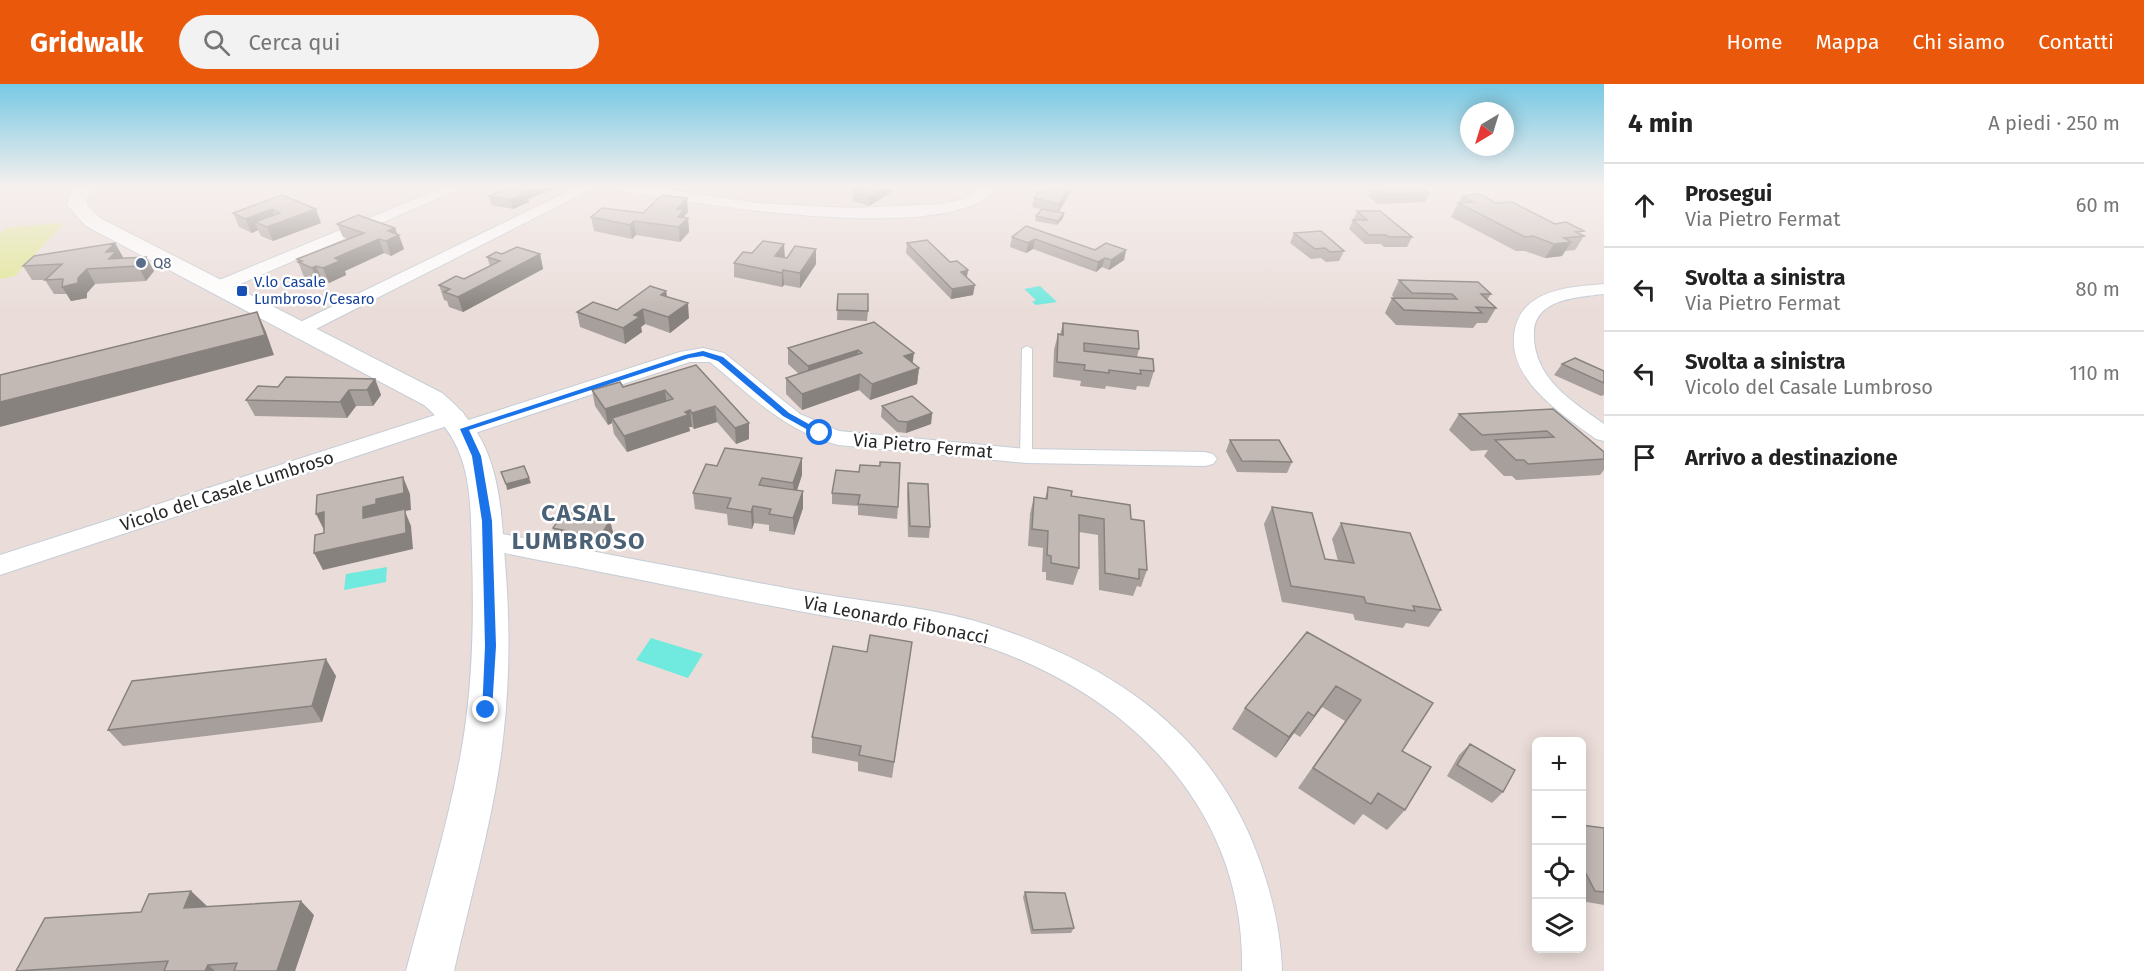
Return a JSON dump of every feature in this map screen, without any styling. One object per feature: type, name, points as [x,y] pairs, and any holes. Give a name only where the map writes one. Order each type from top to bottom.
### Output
[{"type":"street","points":[[107,228],[433,399],[459,423],[479,464],[488,540],[491,646],[483,740],[430,971]]},
{"type":"street","points":[[218,287],[359,228]]},
{"type":"street","points":[[299,330],[505,228]]},
{"type":"street","points":[[1604,290],[1569,294],[1534,310],[1526,321],[1522,343],[1528,364],[1538,380],[1568,408],[1604,434]]},
{"type":"street","name":"Via Pietro Fermat","points":[[459,423],[687,356],[703,354],[720,359],[786,415],[820,433],[888,444],[1026,456],[1205,459]]},
{"type":"street","name":"Vicolo del Casale Lumbroso","points":[[0,565],[459,423]]},
{"type":"street","name":"Via Leonardo Fibonacci","points":[[488,540],[837,608],[958,629],[1021,648],[1077,674],[1125,703],[1152,725],[1191,765],[1214,796],[1232,830],[1248,876],[1261,935],[1262,971]]},
{"type":"lane","points":[[1026,456],[1027,349]]},
{"type":"green space","points":[[5,228],[59,228],[15,276],[0,279],[0,233]]},
{"type":"water","points":[[1040,286],[1057,302],[1036,305],[1032,302],[1036,300],[1024,289]]},
{"type":"water","points":[[387,567],[386,582],[344,590],[346,574]]},
{"type":"water","points":[[651,638],[703,654],[688,678],[636,660]]},
{"type":"building","points":[[350,228],[394,228],[388,231],[399,235],[386,241],[379,239],[335,258],[340,261],[323,268],[316,266],[312,268],[298,262],[302,261],[297,259],[364,233]]},
{"type":"building","points":[[1023,228],[1033,228],[1095,250],[1106,243],[1126,250],[1111,260],[1105,258],[1098,262],[1035,239],[1028,243],[1012,237]]},
{"type":"building","points":[[1362,228],[1401,228],[1412,237],[1389,237],[1369,235]]},
{"type":"building","points":[[1508,228],[1579,228],[1584,231],[1576,232],[1584,236],[1564,238],[1571,242],[1554,244],[1533,236],[1525,237]]},
{"type":"building","points":[[1321,231],[1344,251],[1330,252],[1325,248],[1315,249],[1294,233]]},
{"type":"building","points":[[927,240],[950,262],[957,261],[968,270],[961,272],[975,285],[952,289],[907,243]]},
{"type":"building","points":[[763,241],[784,244],[775,256],[787,258],[795,246],[816,249],[800,273],[783,270],[782,273],[734,263],[743,252],[752,253]]},
{"type":"building","points":[[115,243],[106,252],[116,251],[109,259],[146,257],[138,266],[87,269],[78,278],[78,283],[62,287],[63,279],[45,280],[62,264],[23,266],[34,256]]},
{"type":"building","points":[[517,247],[540,254],[458,297],[444,292],[450,289],[439,285],[456,276],[464,279],[500,261],[487,257],[496,252],[502,254]]},
{"type":"building","points":[[1399,280],[1478,282],[1491,294],[1481,294],[1496,308],[1476,307],[1482,313],[1404,310],[1392,298],[1457,299],[1452,294],[1412,293]]},
{"type":"building","points":[[650,286],[666,291],[661,295],[688,303],[668,317],[643,309],[634,315],[640,317],[623,328],[577,312],[593,302],[617,310]]},
{"type":"building","points":[[838,294],[868,294],[868,311],[837,310]]},
{"type":"building","points":[[257,312],[265,335],[0,402],[0,375]]},
{"type":"building","points":[[874,322],[914,353],[904,356],[919,368],[872,384],[860,374],[802,394],[786,378],[862,353],[858,350],[808,366],[788,348]]},
{"type":"building","points":[[1063,323],[1138,331],[1139,349],[1084,343],[1084,351],[1153,359],[1154,371],[1140,370],[1141,374],[1109,370],[1109,373],[1084,370],[1085,365],[1057,362],[1058,334],[1063,335]]},
{"type":"building","points":[[1575,358],[1604,371],[1604,383],[1562,364]]},
{"type":"building","points":[[696,365],[749,423],[735,428],[715,406],[692,413],[690,410],[685,412],[688,415],[624,436],[612,418],[673,399],[665,390],[605,409],[592,390],[620,382],[623,387]]},
{"type":"building","points":[[286,377],[375,379],[367,390],[349,390],[340,402],[246,400],[258,386],[278,387]]},
{"type":"building","points":[[912,396],[932,413],[907,422],[898,421],[882,406]]},
{"type":"building","points":[[1553,409],[1604,452],[1604,459],[1528,464],[1524,460],[1516,460],[1495,440],[1554,437],[1547,431],[1482,435],[1459,414]]},
{"type":"building","points":[[1230,440],[1279,440],[1292,462],[1242,461]]},
{"type":"building","points":[[725,448],[802,458],[793,483],[762,478],[759,485],[803,491],[793,518],[769,514],[771,509],[753,506],[751,512],[727,508],[731,498],[693,493],[706,464],[717,466]]},
{"type":"building","points":[[880,462],[900,463],[898,507],[858,504],[860,495],[832,493],[836,470],[859,472],[860,465],[880,466]]},
{"type":"building","points":[[524,466],[529,478],[506,484],[501,472]]},
{"type":"building","points":[[403,477],[404,493],[376,499],[376,504],[363,507],[363,518],[405,509],[406,533],[314,553],[315,535],[324,533],[324,512],[316,514],[317,495]]},
{"type":"building","points":[[908,483],[928,484],[930,527],[910,526]]},
{"type":"building","points":[[1048,487],[1072,491],[1071,496],[1130,505],[1131,519],[1144,521],[1147,570],[1139,569],[1139,579],[1105,573],[1104,519],[1079,515],[1079,568],[1051,563],[1051,556],[1047,555],[1048,531],[1032,529],[1034,497],[1047,499]]},
{"type":"building","points":[[1272,507],[1312,513],[1325,559],[1354,563],[1341,523],[1410,533],[1441,610],[1413,606],[1415,611],[1366,603],[1364,597],[1291,586]]},
{"type":"building","points":[[565,511],[610,521],[599,538],[553,528]]},
{"type":"building","points":[[1307,632],[1433,703],[1402,751],[1431,767],[1405,810],[1378,793],[1371,804],[1313,768],[1361,700],[1336,686],[1314,716],[1308,712],[1289,737],[1245,708]]},
{"type":"building","points":[[870,635],[912,642],[894,762],[859,755],[861,746],[812,737],[833,646],[867,652]]},
{"type":"building","points":[[326,659],[312,706],[108,730],[132,681]]},
{"type":"building","points":[[1470,744],[1515,770],[1503,792],[1457,765]]},
{"type":"building","points":[[1586,826],[1604,828],[1604,892],[1595,891],[1586,874]]},
{"type":"building","points":[[191,891],[184,908],[301,901],[277,971],[234,971],[237,963],[208,965],[205,971],[164,971],[168,961],[16,971],[45,918],[141,912],[149,894]]},
{"type":"building","points":[[1025,892],[1065,893],[1074,928],[1033,930]]},
{"type":"place","name":"Q8","points":[[141,263]]},
{"type":"place","name":"V.lo Casale Lumbroso/Cesaro","points":[[242,291]]},
{"type":"district","name":"CASAL LUMBROSO","points":[[579,527]]},
{"type":"route","points":[[486,710],[491,646],[487,521],[477,456],[464,429],[687,356],[703,354],[720,359],[786,415],[820,433]]}]
